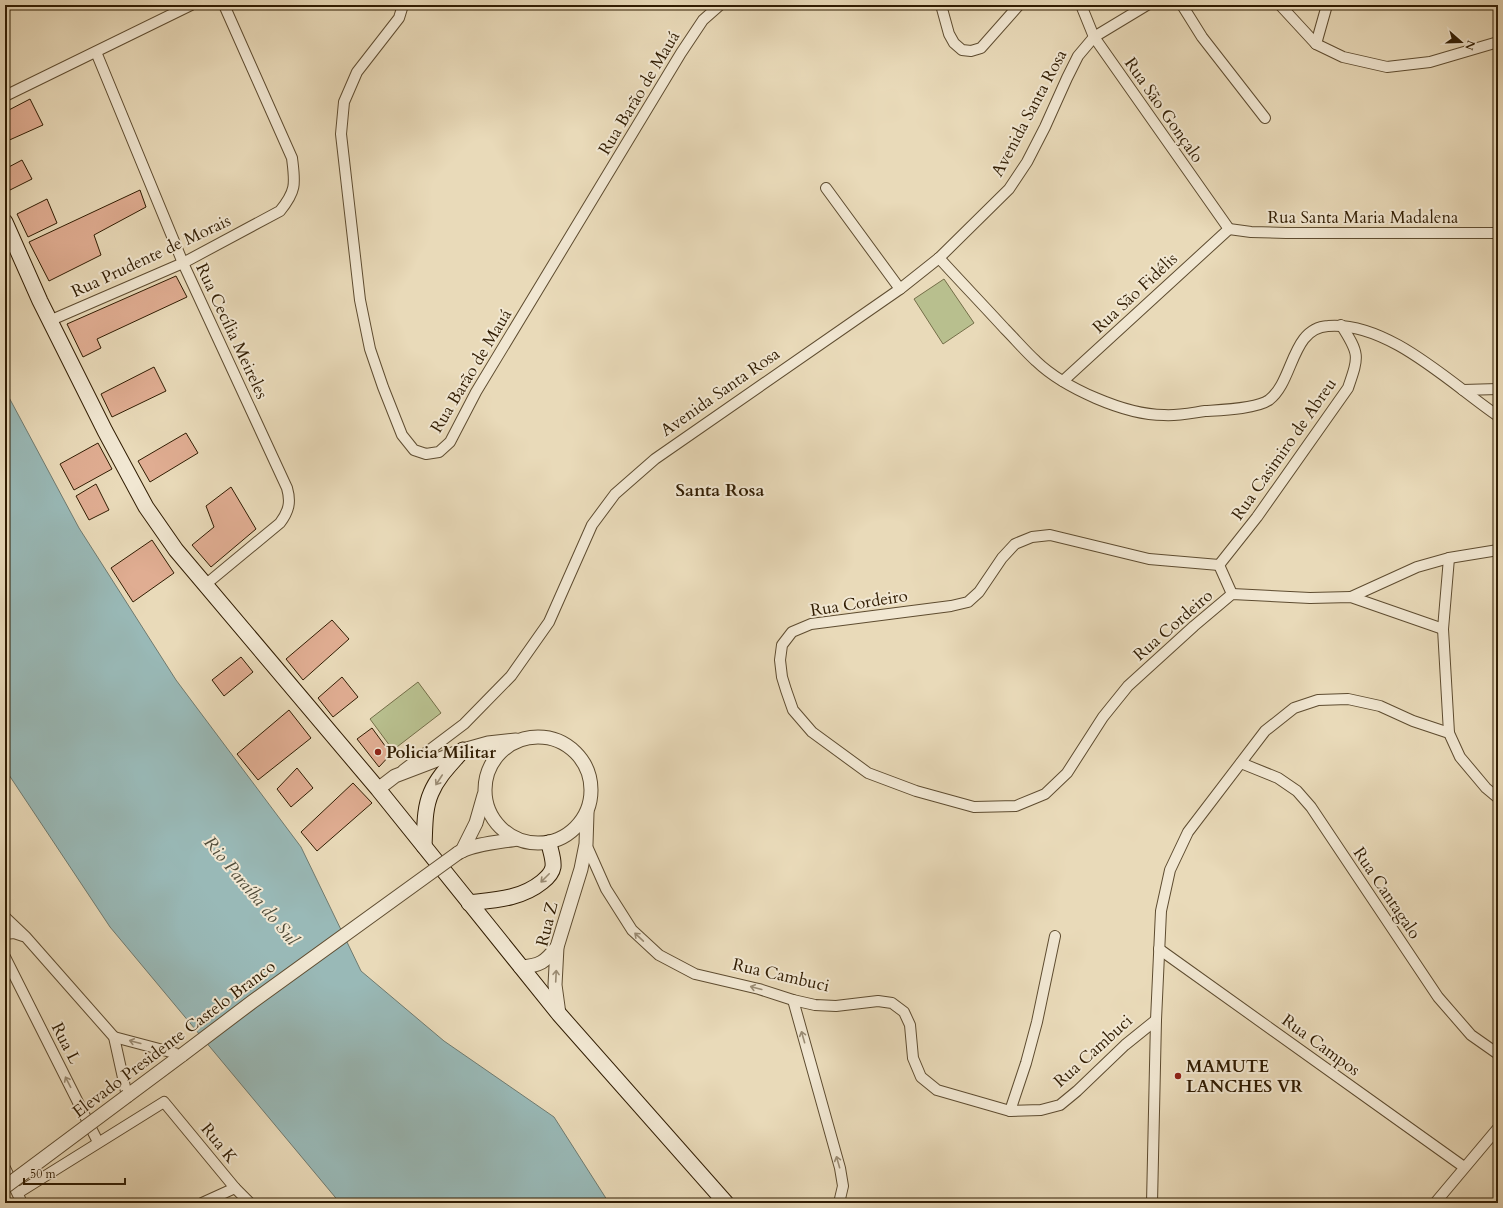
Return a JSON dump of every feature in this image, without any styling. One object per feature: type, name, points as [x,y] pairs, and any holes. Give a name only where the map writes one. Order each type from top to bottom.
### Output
[{"type":"main road","points":[[5,222],[49,321],[105,431],[146,507],[176,550],[378,789],[520,968],[726,1203]]},
{"type":"main road","points":[[424,846],[425,814],[431,793],[439,778],[463,750]]},
{"type":"main road","points":[[468,903],[499,900],[511,897],[535,887],[548,877],[553,869],[553,860],[549,843]]},
{"type":"street","points":[[5,96],[191,5]]},
{"type":"street","name":"Rua Prudente de Morais","points":[[49,321],[183,263],[280,211],[290,198],[295,181],[292,158],[224,5]]},
{"type":"street","name":"Rua Barão de Mauá","points":[[403,5],[399,18],[357,72],[344,102],[341,134],[360,300],[370,348],[383,387],[402,435],[414,450],[426,454],[439,452],[450,442],[476,392],[681,53],[703,20],[720,5]]},
{"type":"street","points":[[941,5],[949,34],[954,43],[962,50],[971,51],[981,48],[1019,5]]},
{"type":"street","name":"Rua São Gonçalo","points":[[1081,5],[1094,37],[1228,229]]},
{"type":"street","name":"Avenida Santa Rosa","points":[[378,789],[464,724],[511,676],[549,622],[592,525],[615,494],[655,459],[900,288],[939,258],[1009,189],[1027,162],[1046,127],[1078,56],[1094,37],[1147,5]]},
{"type":"street","points":[[1182,5],[1202,37],[1265,118]]},
{"type":"street","points":[[1280,5],[1316,44],[1344,57],[1387,67],[1430,62],[1498,42]]},
{"type":"street","points":[[1316,44],[1327,5]]},
{"type":"street","name":"Rua Cecília Meireles","points":[[96,52],[183,263],[287,488],[289,497],[289,506],[286,516],[280,523],[205,585]]},
{"type":"street","points":[[826,188],[900,288]]},
{"type":"street","name":"Rua Santa Maria Madalena","points":[[1228,229],[1251,232],[1286,233],[1498,233]]},
{"type":"street","name":"Rua São Fidélis","points":[[1062,381],[1228,229]]},
{"type":"street","points":[[939,258],[1036,362],[1062,381],[1099,399],[1131,412],[1163,416],[1249,406],[1268,400],[1280,387],[1303,339],[1313,330],[1326,326],[1341,325],[1365,329],[1389,339],[1498,416]]},
{"type":"street","name":"Rua Casimiro de Abreu","points":[[1220,565],[1257,517],[1348,388],[1355,368],[1356,354],[1352,342],[1341,325]]},
{"type":"street","points":[[1463,390],[1498,389]]},
{"type":"street","name":"Rua Cordeiro","points":[[1232,594],[1220,565],[1149,559],[1050,535],[1032,537],[1015,544],[1002,558],[979,592],[968,602],[951,606],[811,624],[792,632],[782,645],[780,660],[786,690],[793,710],[812,732],[868,772],[916,792],[974,807],[1016,806],[1045,794],[1067,773],[1102,718],[1128,686],[1194,626],[1232,594],[1310,598],[1351,597],[1443,629]]},
{"type":"street","name":"Rua Cordeiro","points":[[1351,597],[1417,567],[1449,558],[1498,550]]},
{"type":"street","points":[[1449,558],[1443,629],[1449,733],[1460,757],[1486,788],[1498,798]]},
{"type":"street","points":[[1152,1203],[1156,1020],[1161,911],[1170,870],[1188,832],[1265,731],[1294,708],[1318,700],[1348,699],[1380,706],[1414,721],[1449,733]]},
{"type":"street","points":[[396,776],[463,750],[488,743],[538,736],[556,739],[572,748],[584,761],[591,778],[592,796],[587,813],[571,832],[549,843],[533,843],[518,839],[505,832],[495,821],[488,808],[485,793]]},
{"type":"street","points":[[460,852],[476,823],[485,793],[487,776],[494,760],[506,747],[521,739]]},
{"type":"street","name":"Rua Cantagalo","points":[[1241,763],[1278,778],[1297,791],[1311,807],[1438,997],[1471,1035],[1498,1053]]},
{"type":"street","name":"Rua Z","points":[[559,1014],[555,985],[557,947],[581,869],[586,844],[587,813]]},
{"type":"street","points":[[460,852],[482,845],[518,839]]},
{"type":"street","name":"Rua Cambuci","points":[[586,844],[606,889],[632,930],[659,955],[695,974],[759,989],[793,1000],[815,1005],[836,1006],[878,1001],[892,1004],[904,1012],[910,1025],[913,1058],[921,1076],[937,1090],[1010,1111],[1041,1110],[1060,1104],[1077,1091],[1125,1045],[1156,1020]]},
{"type":"street","name":"Elevado Presidente Castelo Branco","points":[[5,1187],[252,1002],[460,852]]},
{"type":"street","points":[[5,917],[25,936],[114,1037],[127,1096]]},
{"type":"street","points":[[5,934],[14,933],[25,936]]},
{"type":"street","points":[[1010,1111],[1026,1063],[1037,1022],[1055,936]]},
{"type":"street","points":[[520,968],[540,964],[546,960],[557,947]]},
{"type":"street","name":"Rua Campos","points":[[1159,949],[1464,1167]]},
{"type":"street","name":"Rua L","points":[[5,958],[98,1142]]},
{"type":"street","points":[[793,1000],[840,1168],[843,1186],[842,1202]]},
{"type":"street","points":[[114,1037],[182,1055]]},
{"type":"street","name":"Rua K","points":[[98,1142],[164,1102],[235,1188],[250,1203]]},
{"type":"street","points":[[1435,1203],[1498,1128]]},
{"type":"street","points":[[18,1194],[98,1142]]},
{"type":"street","points":[[5,1168],[22,1203]]},
{"type":"street","points":[[202,1203],[235,1188]]},
{"type":"green space","points":[[944,279],[974,323],[943,344],[914,299]]},
{"type":"green space","points":[[418,682],[441,713],[393,750],[370,719]]},
{"type":"water","name":"Rio Paraíba do Sul","points":[[5,390],[79,528],[176,680],[301,847],[361,971],[444,1041],[554,1117],[609,1203],[340,1203],[110,927],[5,769]]},
{"type":"building","points":[[30,99],[43,125],[5,142],[5,112]]},
{"type":"building","points":[[22,160],[32,179],[8,191],[5,186],[5,169]]},
{"type":"building","points":[[140,190],[146,207],[94,235],[101,255],[49,281],[29,242]]},
{"type":"building","points":[[47,199],[57,223],[28,237],[17,214]]},
{"type":"building","points":[[176,276],[187,297],[97,339],[101,348],[83,357],[67,324]]},
{"type":"building","points":[[154,367],[166,391],[112,417],[101,394]]},
{"type":"building","points":[[186,433],[198,453],[150,482],[138,461]]},
{"type":"building","points":[[98,443],[112,469],[74,490],[60,464]]},
{"type":"building","points":[[96,484],[109,510],[89,520],[76,496]]},
{"type":"building","points":[[231,487],[256,529],[211,567],[192,545],[214,527],[206,506]]},
{"type":"building","points":[[152,540],[174,573],[133,602],[111,568]]},
{"type":"building","points":[[332,620],[349,639],[303,680],[286,659]]},
{"type":"building","points":[[241,657],[253,672],[224,696],[212,680]]},
{"type":"building","points":[[342,677],[358,697],[333,717],[318,698]]},
{"type":"building","points":[[289,710],[311,738],[258,780],[237,754]]},
{"type":"building","points":[[372,728],[391,754],[379,767],[357,739]]},
{"type":"building","points":[[297,768],[313,788],[291,807],[277,789]]},
{"type":"building","points":[[353,783],[372,803],[317,851],[301,832]]},
{"type":"place","name":"Policia Militar","points":[[378,752]]},
{"type":"place","name":"MAMUTE LANCHES VR","points":[[1178,1076]]},
{"type":"district","name":"Santa Rosa","points":[[720,490]]}]
